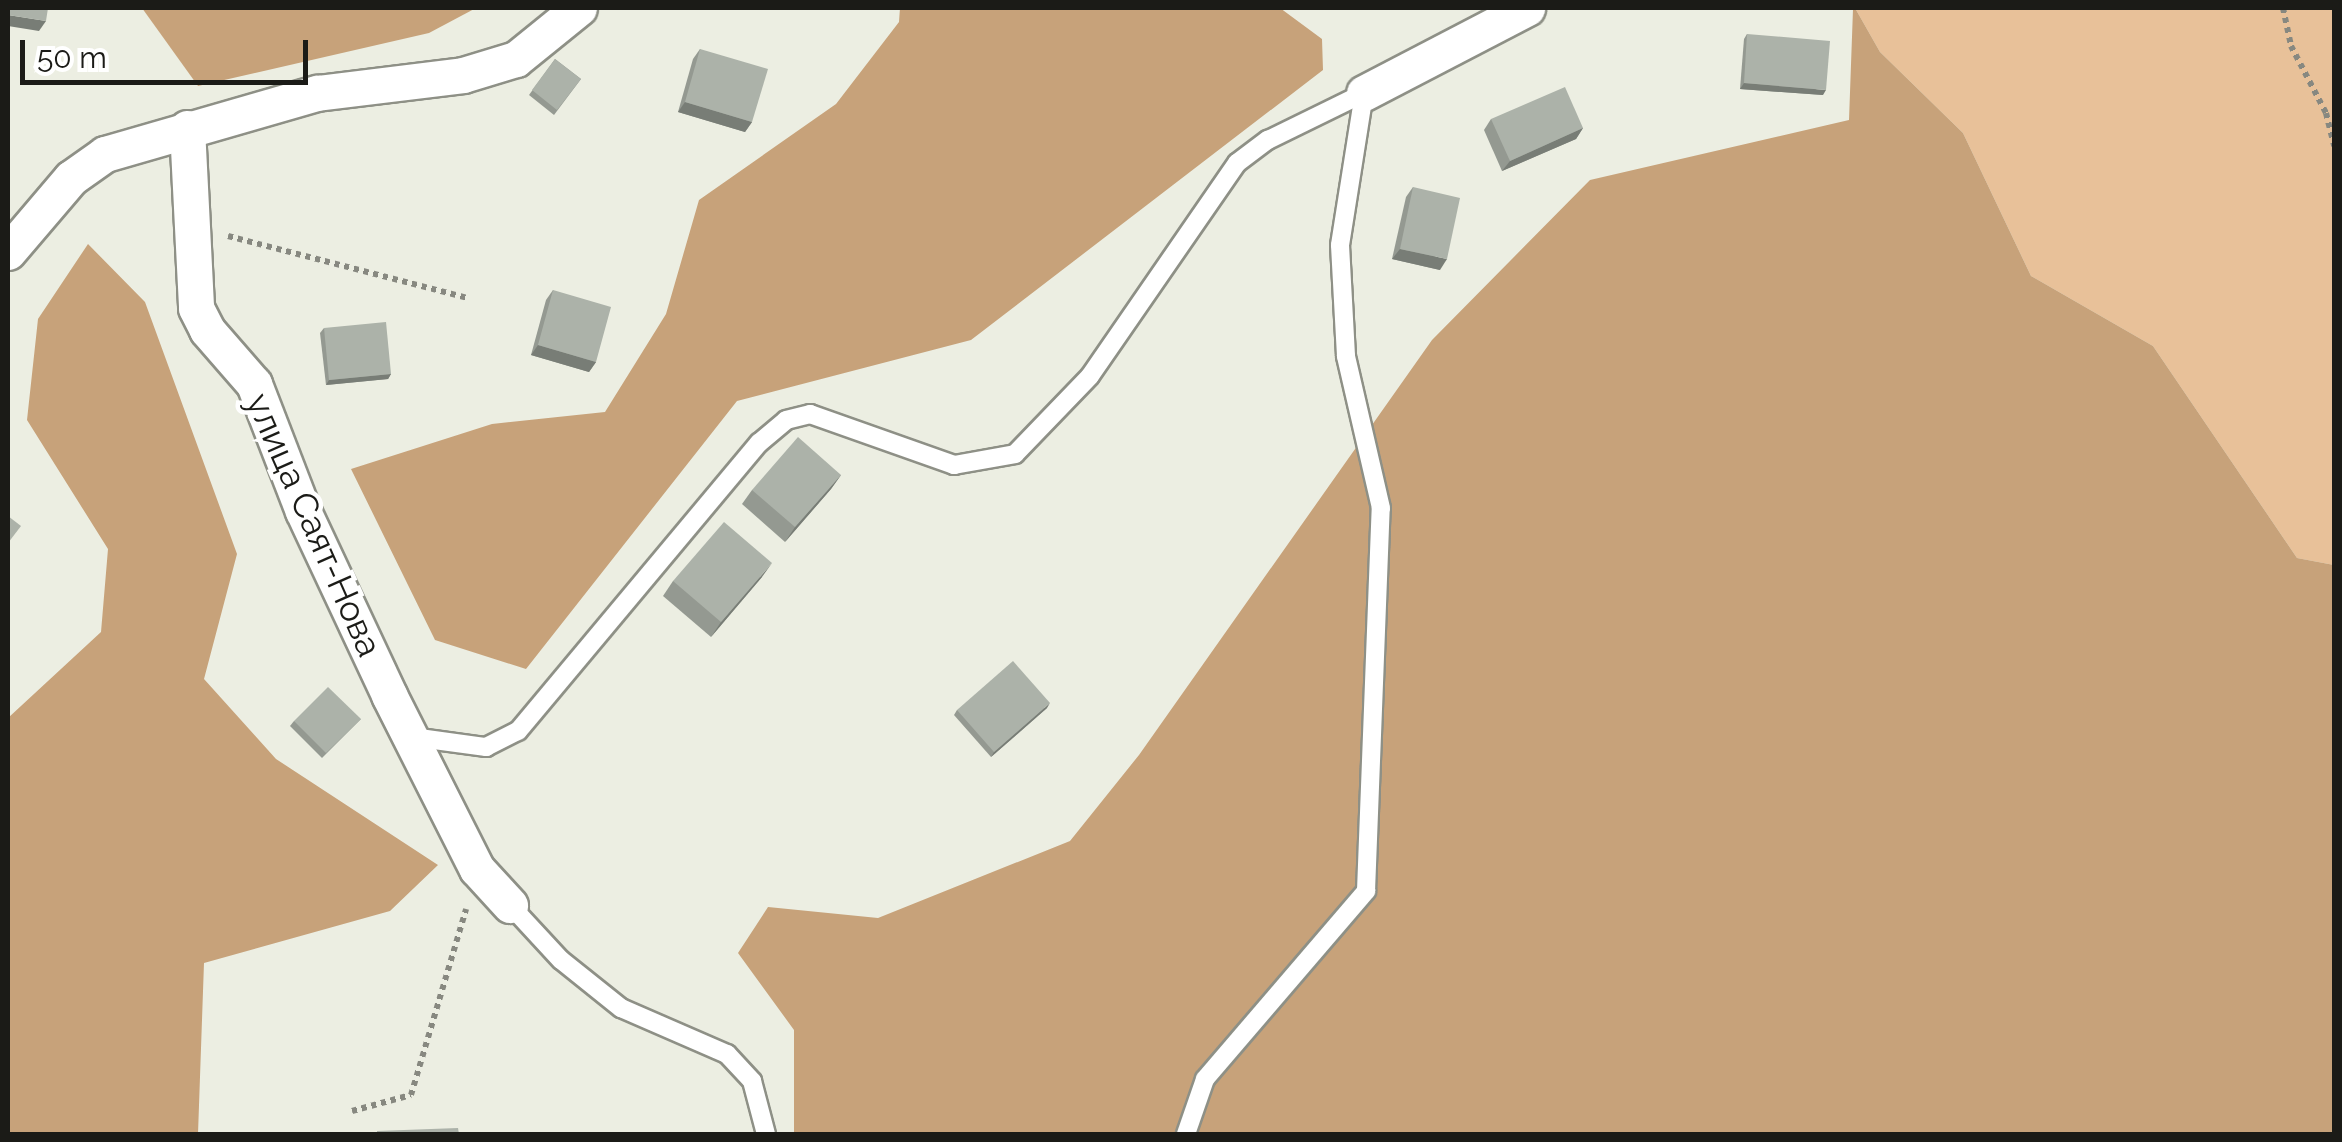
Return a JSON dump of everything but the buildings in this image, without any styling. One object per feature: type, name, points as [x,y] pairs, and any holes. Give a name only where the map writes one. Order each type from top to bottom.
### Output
[{"type":"street","points":[[8,252],[72,178],[105,154],[317,93],[463,75],[516,59],[580,8]]},
{"type":"street","points":[[1364,93],[1527,8]]},
{"type":"street","name":"улица Саят-Нова","points":[[187,128],[196,308],[207,330],[254,384],[303,511],[410,737],[477,869],[510,904]]},
{"type":"lane","points":[[410,737],[486,747],[518,732],[759,443],[786,420],[810,414],[954,465],[1015,454],[1090,376],[1237,163],[1268,140],[1364,93]]},
{"type":"lane","points":[[1186,1134],[1205,1078],[1366,891],[1381,508],[1346,356],[1340,245],[1364,93]]},
{"type":"lane","points":[[510,904],[561,960],[621,1008],[728,1054],[752,1081],[766,1134]]},
{"type":"path","points":[[2282,8],[2291,46],[2326,113],[2334,146]]},
{"type":"path","points":[[192,240],[262,240],[466,298]]},
{"type":"path","points":[[352,1111],[411,1094],[477,869]]},
{"type":"shaded area","points":[[142,8],[476,8],[429,33],[198,86]]},
{"type":"shaded area","points":[[900,8],[1280,8],[1322,39],[1323,70],[971,340],[737,401],[526,669],[435,640],[351,469],[492,424],[605,412],[666,314],[699,200],[836,104],[899,22]]},
{"type":"shaded area","points":[[1847,8],[1855,8],[1880,52],[1963,133],[2031,276],[2153,346],[2297,558],[2334,565],[2334,1134],[794,1134],[794,1030],[738,953],[768,907],[878,918],[1070,841],[1139,755],[1432,340],[1590,180],[1849,120],[1853,9]]},
{"type":"shaded area","points":[[1855,8],[2334,8],[2334,565],[2297,558],[2153,346],[2031,276],[1963,133],[1880,52]]},
{"type":"shaded area","points":[[88,244],[145,302],[237,554],[204,679],[276,759],[438,865],[390,911],[204,963],[198,1134],[8,1134],[8,718],[101,632],[108,549],[27,420],[38,319]]}]
